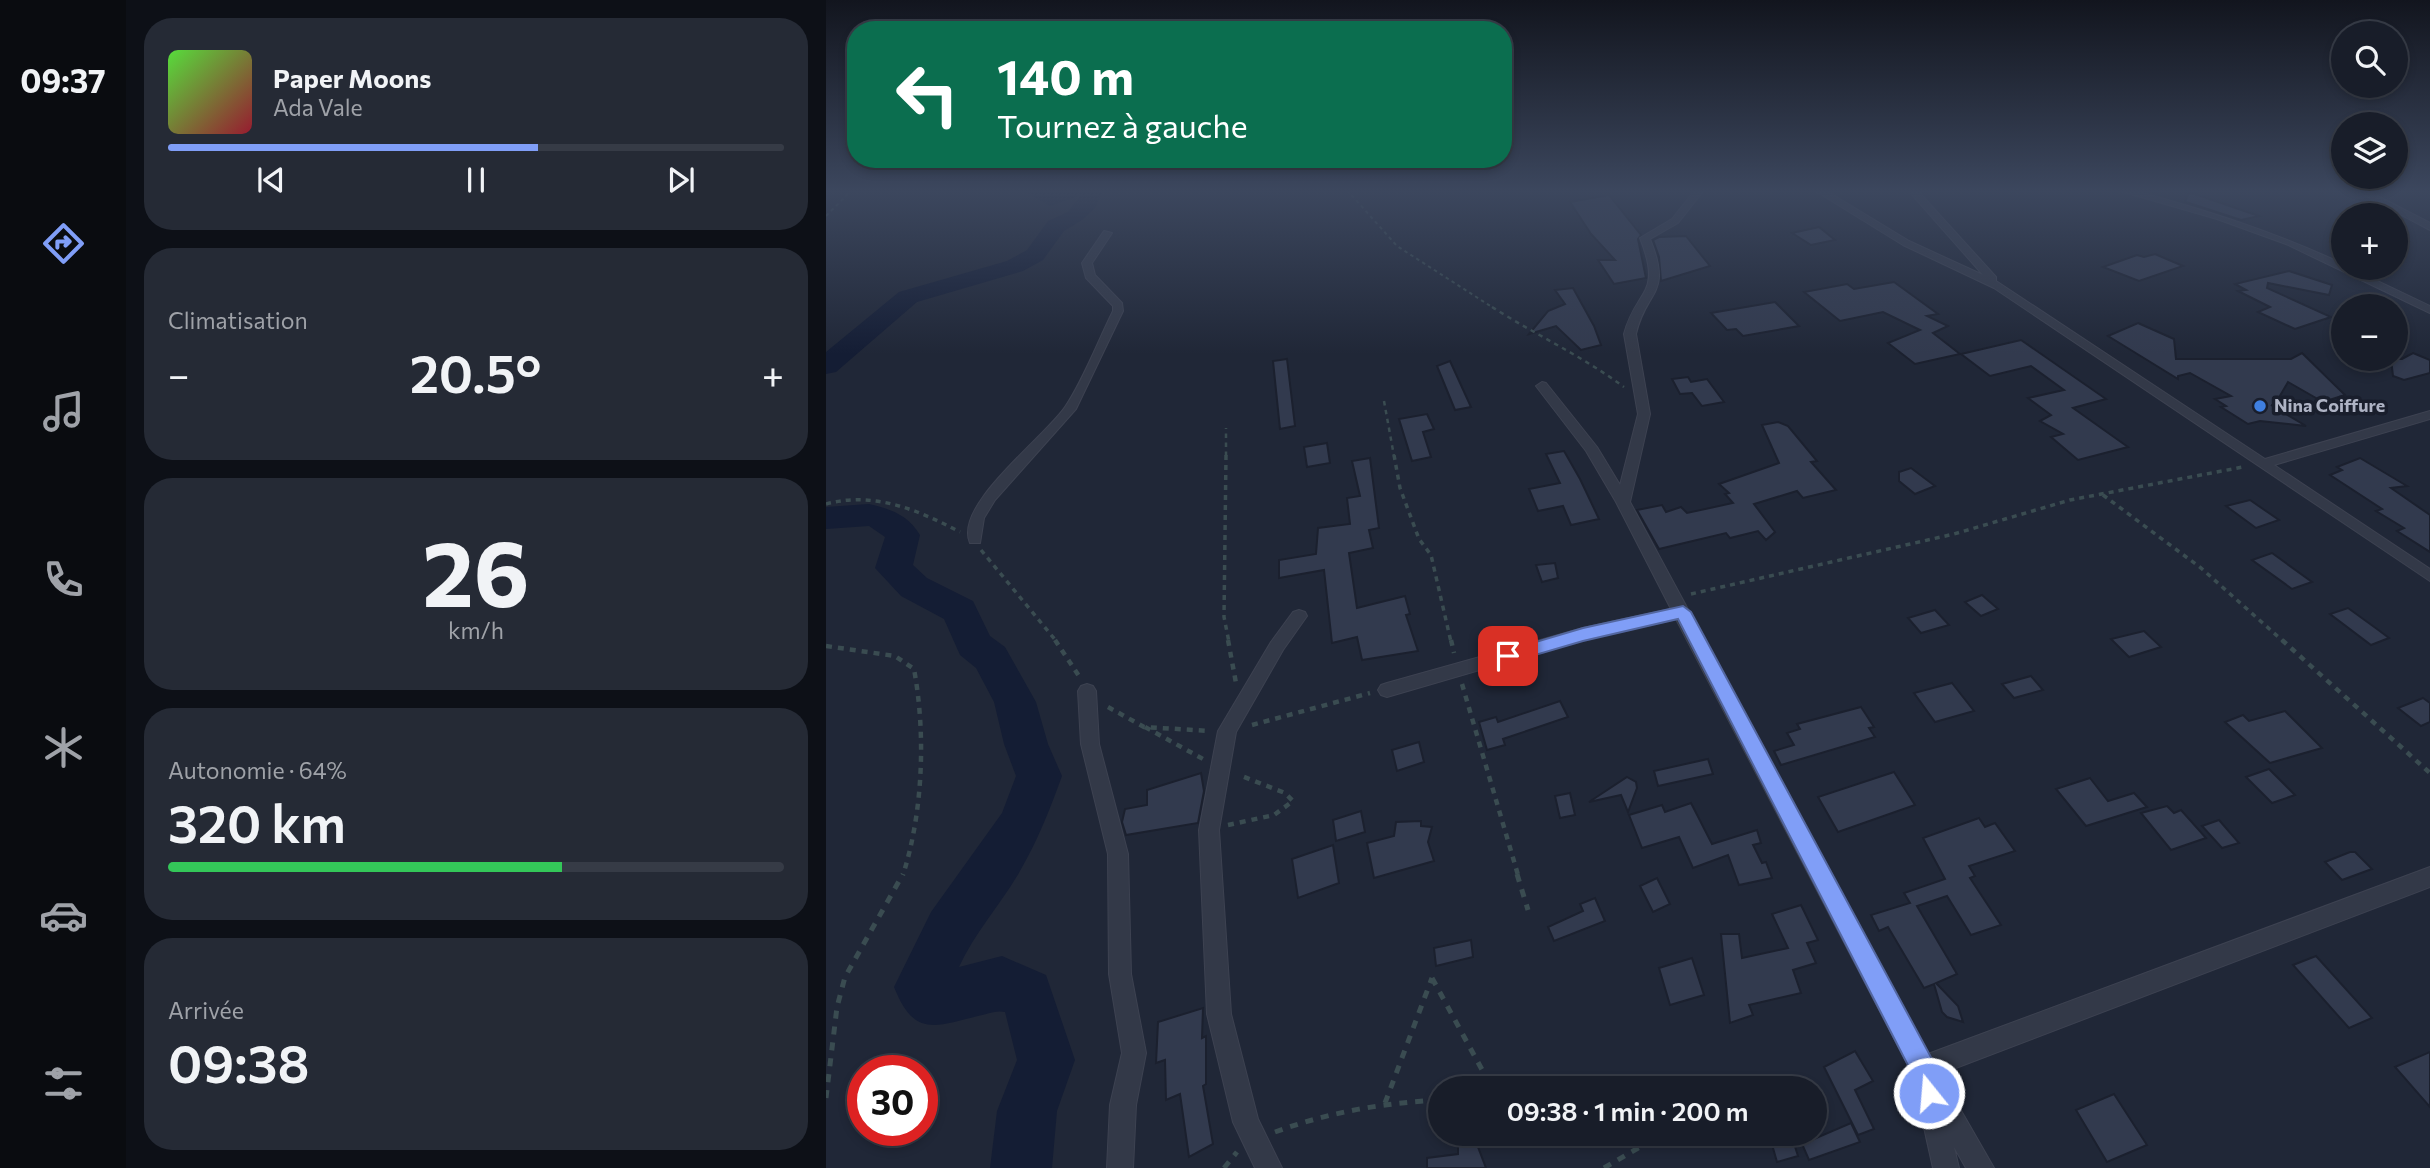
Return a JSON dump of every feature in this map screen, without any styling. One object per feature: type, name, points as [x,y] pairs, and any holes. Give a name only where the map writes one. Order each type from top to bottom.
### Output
[{"type":"street","points":[[975,540],[977,518],[989,498],[1070,409],[1118,311],[1118,305],[1090,276],[1087,263],[1099,245]]},
{"type":"street","points":[[1623,502],[1644,414],[1630,334],[1632,324],[1651,295],[1657,267],[1648,245]]},
{"type":"street","points":[[1909,245],[1998,286],[2430,576]]},
{"type":"street","points":[[1961,245],[1998,286]]},
{"type":"street","points":[[2294,245],[2430,310]]},
{"type":"street","points":[[1542,386],[1592,450],[1623,502],[1923,1068],[1981,1168]]},
{"type":"street","points":[[2265,463],[2430,415]]},
{"type":"street","points":[[1387,690],[1678,605]]},
{"type":"street","points":[[1269,1168],[1246,1122],[1226,1054],[1219,1014],[1209,830],[1227,731],[1249,698],[1277,646],[1299,616]]},
{"type":"street","points":[[1087,691],[1095,772],[1118,854],[1119,974],[1134,1053],[1123,1105],[1120,1168]]},
{"type":"street","points":[[1923,1068],[2430,877]]},
{"type":"street","points":[[1923,1068],[1946,1168]]},
{"type":"path","points":[[1396,245],[1536,335],[1589,362],[1643,401]]},
{"type":"path","points":[[1226,428],[1224,617],[1235,682],[1249,698]]},
{"type":"path","points":[[1678,605],[1954,534],[2070,500],[2265,463]]},
{"type":"path","points":[[2103,495],[2201,568],[2430,773]]},
{"type":"path","points":[[826,504],[836,500],[862,499],[921,511],[975,540],[1013,590],[1044,623],[1072,663],[1087,691],[1115,712],[1219,766],[1285,793],[1293,801],[1290,807],[1282,811],[1209,830]]},
{"type":"path","points":[[826,646],[895,656],[914,669],[919,689],[920,743],[912,832],[904,873],[846,973],[833,1015],[834,1056],[826,1098]]},
{"type":"path","points":[[1144,727],[1227,731],[1387,690]]},
{"type":"path","points":[[1385,1103],[1432,978],[1485,1076]]},
{"type":"path","points":[[1255,1140],[1322,1115],[1385,1103],[1428,1101]]},
{"type":"path","points":[[1604,1168],[1642,1146]]},
{"type":"building","points":[[1601,245],[1639,245],[1646,278],[1614,284],[1598,260],[1615,260]]},
{"type":"building","points":[[1655,245],[1693,245],[1710,266],[1661,281],[1659,257]]},
{"type":"building","points":[[2155,254],[2183,266],[2139,281],[2103,267],[2137,255],[2144,257]]},
{"type":"building","points":[[2289,271],[2332,285],[2329,295],[2268,283],[2267,288],[2331,317],[2295,329],[2258,312],[2270,307],[2238,291],[2246,290],[2235,284]]},
{"type":"building","points":[[1894,282],[1938,314],[1927,316],[1948,326],[1933,333],[1960,354],[1915,364],[1888,343],[1920,330],[1883,312],[1840,321],[1804,292],[1847,284],[1854,289]]},
{"type":"building","points":[[1573,288],[1601,345],[1581,350],[1556,326],[1529,334],[1548,311],[1565,304],[1555,290]]},
{"type":"building","points":[[1775,302],[1799,326],[1743,336],[1736,329],[1727,330],[1711,313]]},
{"type":"building","points":[[2138,323],[2174,339],[2176,359],[2291,359],[2302,353],[2345,395],[2323,402],[2288,382],[2274,406],[2271,405],[2306,426],[2260,421],[2248,424],[2221,407],[2226,406],[2215,399],[2231,396],[2190,373],[2178,376],[2178,379],[2108,336]]},
{"type":"building","points":[[2021,340],[2106,399],[2073,408],[2128,447],[2078,460],[2051,437],[2063,434],[2040,421],[2051,415],[2028,398],[2064,390],[2031,366],[1990,376],[1961,354]]},
{"type":"building","points":[[2413,353],[2430,360],[2430,373],[2404,380],[2393,376],[2392,371],[2408,371],[2408,356]]},
{"type":"building","points":[[1287,359],[1295,426],[1280,429],[1273,361]]},
{"type":"building","points":[[1450,361],[1471,407],[1455,410],[1437,366]]},
{"type":"building","points":[[1688,377],[1691,382],[1707,379],[1724,402],[1702,406],[1692,393],[1680,394],[1672,379]]},
{"type":"building","points":[[1427,414],[1434,429],[1423,432],[1431,457],[1412,461],[1399,419]]},
{"type":"building","points":[[1778,422],[1788,426],[1817,461],[1811,462],[1836,490],[1803,498],[1797,491],[1754,504],[1775,532],[1766,540],[1758,531],[1730,538],[1726,533],[1659,549],[1637,510],[1662,505],[1666,512],[1681,507],[1687,513],[1733,503],[1725,494],[1729,493],[1719,484],[1779,463],[1762,425]]},
{"type":"building","points":[[1327,443],[1330,463],[1307,467],[1304,447]]},
{"type":"building","points":[[1564,451],[1599,519],[1571,525],[1563,506],[1538,511],[1529,489],[1560,483],[1546,454]]},
{"type":"building","points":[[1370,458],[1379,528],[1369,530],[1373,548],[1349,553],[1357,608],[1405,596],[1410,614],[1406,615],[1418,651],[1362,660],[1357,637],[1332,643],[1324,570],[1279,578],[1279,560],[1316,554],[1318,528],[1350,524],[1347,498],[1360,496],[1352,461]]},
{"type":"building","points":[[2360,458],[2407,486],[2391,488],[2430,515],[2430,552],[2397,531],[2404,528],[2376,511],[2382,509],[2330,475],[2342,470],[2337,467]]},
{"type":"building","points":[[1911,468],[1935,486],[1915,494],[1899,481],[1899,472]]},
{"type":"building","points":[[2250,500],[2279,520],[2256,528],[2226,506]]},
{"type":"building","points":[[2272,553],[2312,582],[2292,589],[2252,560]]},
{"type":"building","points":[[1555,563],[1558,578],[1542,582],[1536,565]]},
{"type":"building","points":[[1982,595],[1998,609],[1981,616],[1965,602]]},
{"type":"building","points":[[2348,608],[2389,638],[2371,645],[2330,614]]},
{"type":"building","points":[[1935,610],[1949,625],[1921,633],[1908,618]]},
{"type":"building","points":[[2144,631],[2161,647],[2129,657],[2111,639]]},
{"type":"building","points":[[2031,676],[2043,690],[2014,698],[2002,684]]},
{"type":"building","points":[[1952,683],[1974,711],[1935,722],[1914,693]]},
{"type":"building","points":[[2423,698],[2430,703],[2430,722],[2421,726],[2398,708]]},
{"type":"building","points":[[1560,701],[1568,717],[1503,739],[1505,745],[1487,750],[1479,722],[1496,717],[1498,722]]},
{"type":"building","points":[[1861,707],[1874,727],[1869,728],[1875,737],[1781,765],[1774,751],[1794,745],[1787,733],[1800,729],[1797,724]]},
{"type":"building","points":[[2285,711],[2322,748],[2270,763],[2225,722],[2243,715],[2249,721]]},
{"type":"building","points":[[1419,742],[1424,762],[1397,771],[1392,750]]},
{"type":"building","points":[[1708,759],[1713,774],[1658,786],[1654,771]]},
{"type":"building","points":[[2269,769],[2295,795],[2272,803],[2246,777]]},
{"type":"building","points":[[1894,772],[1915,805],[1838,832],[1818,797]]},
{"type":"building","points":[[1201,773],[1204,791],[1198,823],[1126,835],[1122,822],[1125,809],[1147,805],[1147,790]]},
{"type":"building","points":[[1627,777],[1636,782],[1637,788],[1628,812],[1621,795],[1589,802]]},
{"type":"building","points":[[2090,778],[2108,801],[2134,793],[2147,807],[2086,826],[2056,789]]},
{"type":"building","points":[[1570,793],[1575,815],[1560,818],[1555,796]]},
{"type":"building","points":[[1691,803],[1712,844],[1757,830],[1761,843],[1753,845],[1762,863],[1766,862],[1772,878],[1739,885],[1728,855],[1693,868],[1679,837],[1642,848],[1629,815],[1662,805],[1665,812]]},
{"type":"building","points":[[2167,806],[2174,813],[2181,810],[2206,838],[2171,850],[2141,813]]},
{"type":"building","points":[[1361,811],[1365,832],[1336,841],[1333,820]]},
{"type":"building","points":[[1979,818],[1985,827],[1995,823],[2015,851],[1969,866],[1975,876],[1970,878],[2001,925],[1971,935],[1947,896],[1917,906],[1957,974],[1936,983],[1958,1006],[1963,1022],[1947,1017],[1942,1012],[1934,984],[1924,988],[1888,927],[1879,931],[1871,915],[1910,903],[1904,893],[1945,879],[1923,838]]},
{"type":"building","points":[[2219,820],[2239,843],[2222,848],[2202,826]]},
{"type":"building","points":[[1421,821],[1421,826],[1432,827],[1428,842],[1434,861],[1374,878],[1367,843],[1394,836],[1396,822]]},
{"type":"building","points":[[1333,845],[1339,883],[1298,898],[1292,859]]},
{"type":"building","points":[[2355,852],[2372,869],[2342,880],[2325,862]]},
{"type":"building","points":[[1657,878],[1670,904],[1653,912],[1640,886]]},
{"type":"building","points":[[1595,898],[1605,921],[1554,941],[1548,927],[1583,911],[1580,904]]},
{"type":"building","points":[[1801,905],[1818,940],[1807,943],[1816,963],[1793,970],[1801,993],[1749,1005],[1753,1015],[1730,1023],[1721,934],[1739,934],[1742,958],[1788,948],[1772,914]]},
{"type":"building","points":[[1471,940],[1473,957],[1436,966],[1434,948]]},
{"type":"building","points":[[2316,956],[2372,1018],[2349,1028],[2293,965]]},
{"type":"building","points":[[1692,958],[1704,995],[1670,1005],[1659,968]]},
{"type":"building","points":[[1203,1008],[1202,1038],[1206,1036],[1206,1084],[1203,1086],[1213,1144],[1189,1157],[1180,1094],[1166,1100],[1165,1060],[1156,1063],[1158,1022]]},
{"type":"building","points":[[1855,1051],[1873,1081],[1855,1090],[1874,1129],[1858,1135],[1824,1067]]},
{"type":"building","points":[[2430,1052],[2430,1107],[2395,1067]]},
{"type":"building","points":[[2114,1094],[2147,1145],[2107,1162],[2076,1110]]},
{"type":"building","points":[[1851,1123],[1860,1142],[1809,1160],[1803,1146],[1827,1146],[1827,1133]]},
{"type":"building","points":[[1458,1146],[1478,1146],[1486,1168],[1427,1168],[1427,1158],[1458,1154]]},
{"type":"building","points":[[1772,1146],[1795,1146],[1798,1156],[1777,1162]]},
{"type":"waterway","points":[[826,366],[908,297],[1015,266],[1035,255],[1043,245]]},
{"type":"waterway","points":[[826,518],[869,515],[887,521],[903,535],[898,560],[893,568],[914,587],[960,611],[974,645],[991,658],[1015,702],[1026,744],[1039,776],[1022,823],[1002,857],[949,930],[921,987],[934,1000],[1002,983],[1027,994],[1046,1060],[1027,1111],[1021,1168]]},
{"type":"place","name":"Nina Coiffure","points":[[2260,406]]},
{"type":"route","points":[[1508,656],[1583,634],[1683,612],[1923,1068],[1929,1093]]}]
